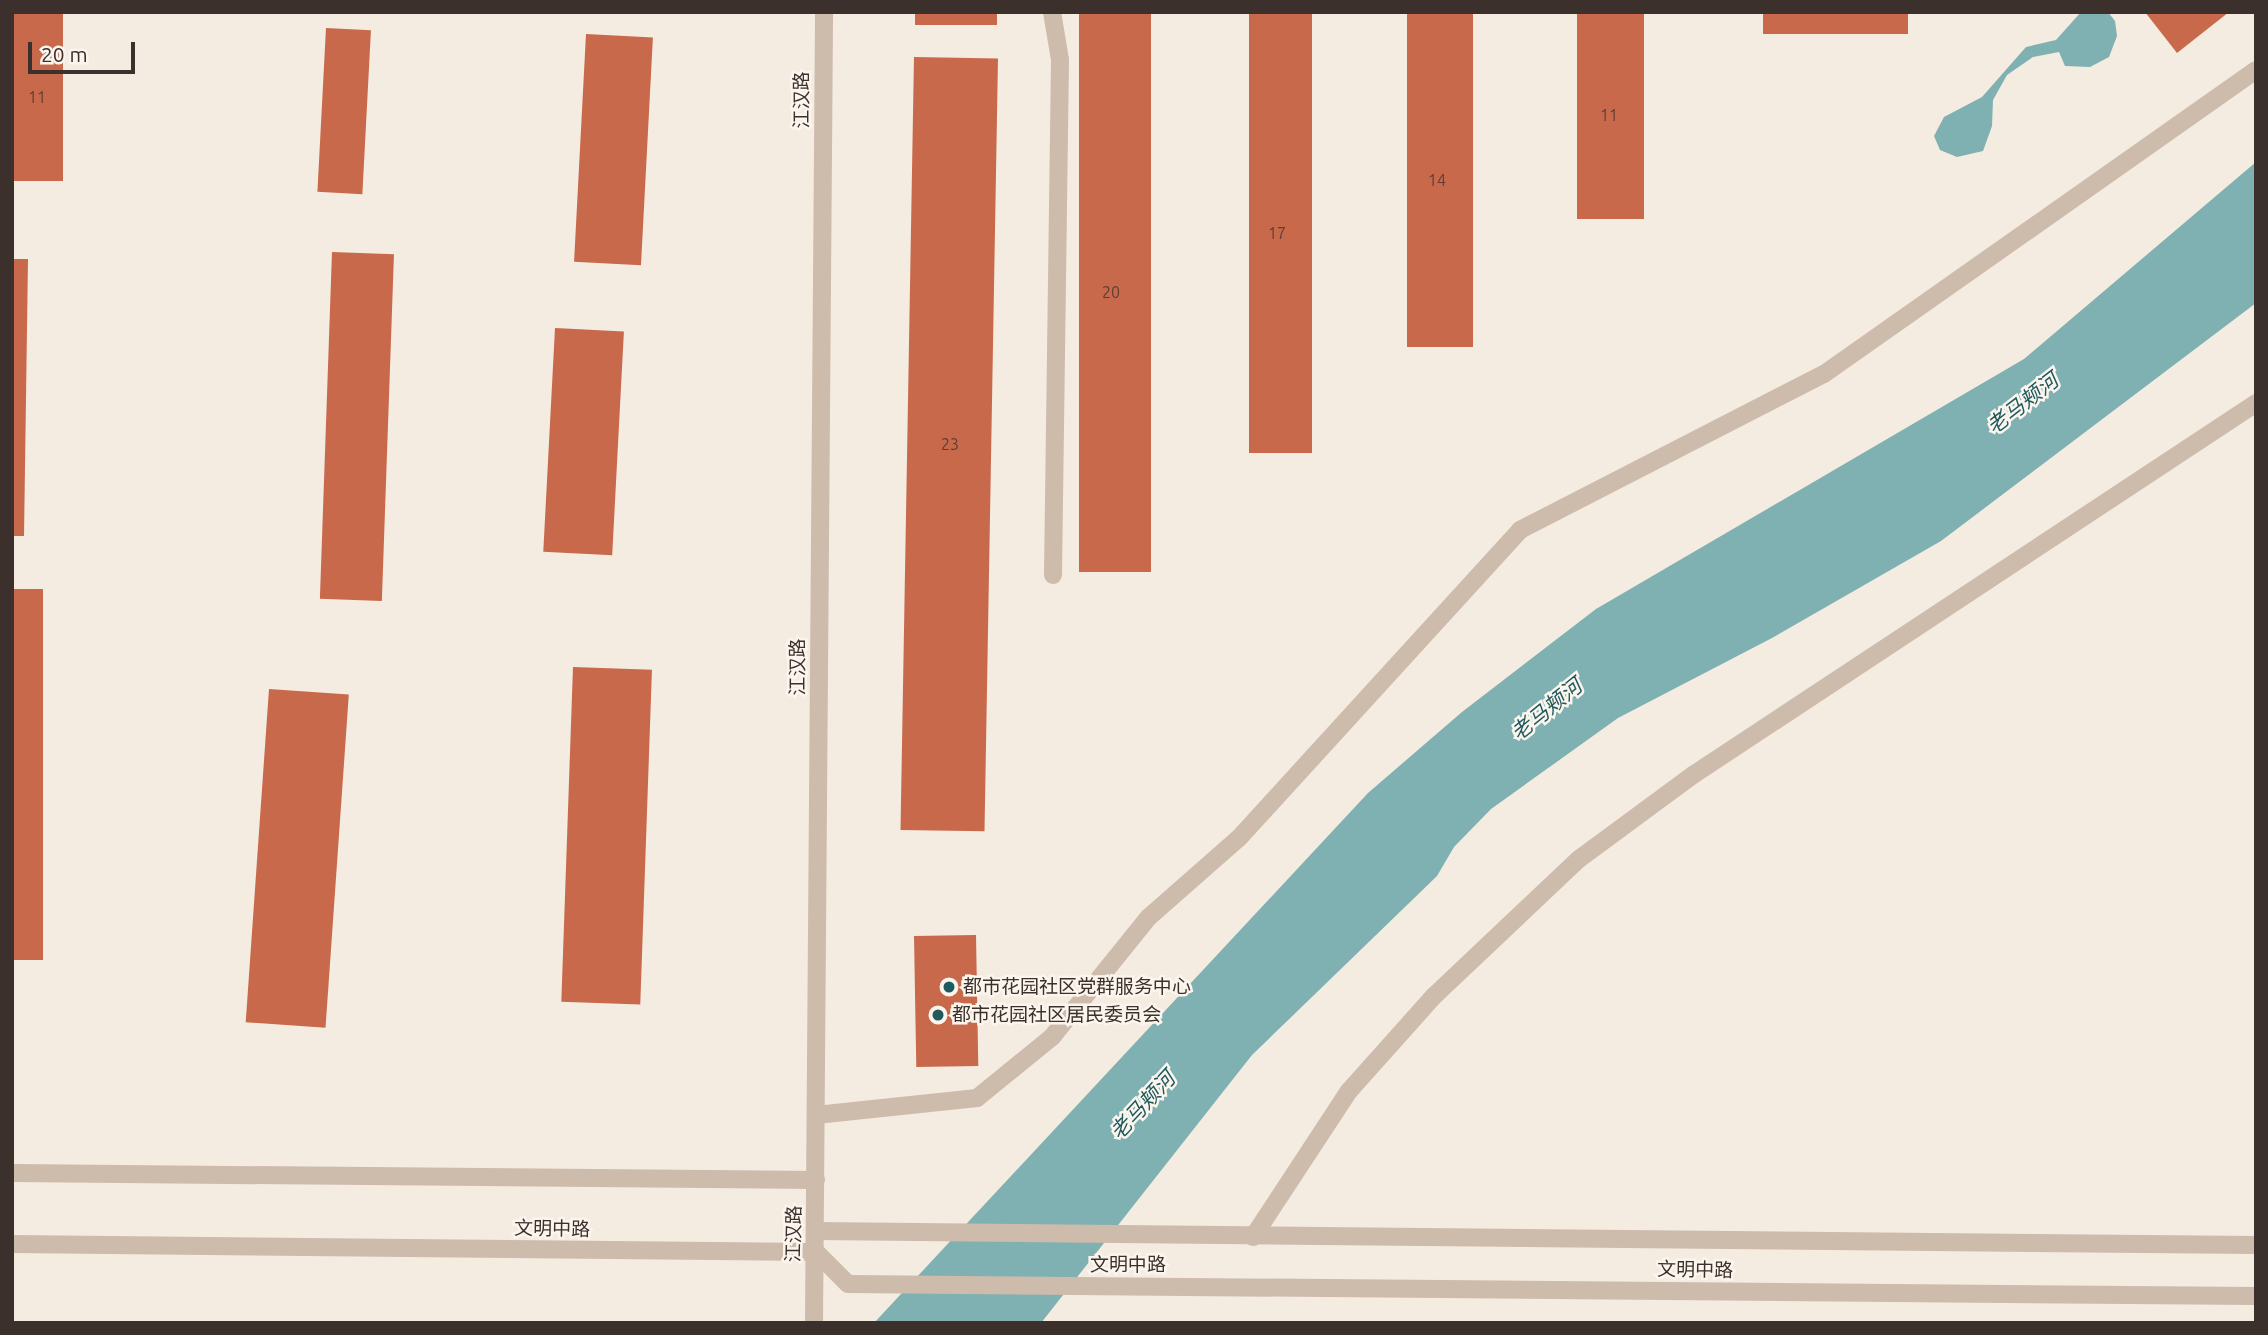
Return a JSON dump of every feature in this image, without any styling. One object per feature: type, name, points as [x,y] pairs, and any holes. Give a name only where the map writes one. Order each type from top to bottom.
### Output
[{"type":"street","name":"江汉路","points":[[814,1323],[824,12]]},
{"type":"street","points":[[1052,12],[1060,60],[1053,575]]},
{"type":"street","points":[[816,1115],[977,1098],[1052,1037],[1149,917],[1239,838],[1520,530],[1824,374],[2256,70]]},
{"type":"street","points":[[1253,1237],[1349,1091],[1434,996],[1579,859],[1693,775],[2256,403]]},
{"type":"street","points":[[12,1172],[816,1180]]},
{"type":"street","points":[[816,1231],[2256,1245]]},
{"type":"street","name":"文明中路","points":[[12,1244],[816,1252],[848,1284],[2256,1296]]},
{"type":"water","points":[[2081,12],[2108,12],[2115,21],[2117,36],[2109,57],[2090,67],[2065,66],[2059,52],[2033,57],[2007,75],[1993,100],[1992,126],[1983,151],[1957,157],[1940,150],[1934,136],[1944,117],[1982,97],[2026,47],[2056,40]]},
{"type":"water","name":"老马颊河","points":[[2256,162],[2256,303],[1941,541],[1772,638],[1618,718],[1491,809],[1454,847],[1437,876],[1252,1055],[1041,1323],[874,1323],[1368,793],[1462,712],[1596,609],[2024,359]]},
{"type":"building","points":[[12,12],[63,12],[63,181],[12,181]]},
{"type":"building","points":[[915,12],[997,12],[997,25],[915,25]]},
{"type":"building","points":[[1079,12],[1151,12],[1151,572],[1079,572]]},
{"type":"building","points":[[1249,12],[1312,12],[1312,453],[1249,453]]},
{"type":"building","points":[[1407,12],[1473,12],[1473,347],[1407,347]]},
{"type":"building","points":[[1577,12],[1644,12],[1644,219],[1577,219]]},
{"type":"building","points":[[1763,12],[1908,12],[1908,34],[1763,34]]},
{"type":"building","points":[[2145,12],[2229,12],[2177,53]]},
{"type":"building","points":[[326,28],[371,30],[362,194],[317,192]]},
{"type":"building","points":[[586,34],[653,38],[641,265],[574,262]]},
{"type":"building","points":[[914,57],[998,58],[984,831],[901,830]]},
{"type":"building","points":[[332,252],[394,254],[382,601],[320,599]]},
{"type":"building","points":[[12,259],[28,259],[24,536],[12,536]]},
{"type":"building","points":[[555,328],[624,332],[612,555],[543,552]]},
{"type":"building","points":[[12,589],[43,589],[43,960],[12,960]]},
{"type":"building","points":[[573,667],[652,670],[640,1005],[561,1002]]},
{"type":"building","points":[[269,689],[349,695],[326,1028],[246,1022]]},
{"type":"building","points":[[976,935],[978,1066],[916,1067],[914,936]]},
{"type":"place","name":"都市花园社区党群服务中心","points":[[949,987]]},
{"type":"place","name":"都市花园社区居民委员会","points":[[938,1015]]}]
